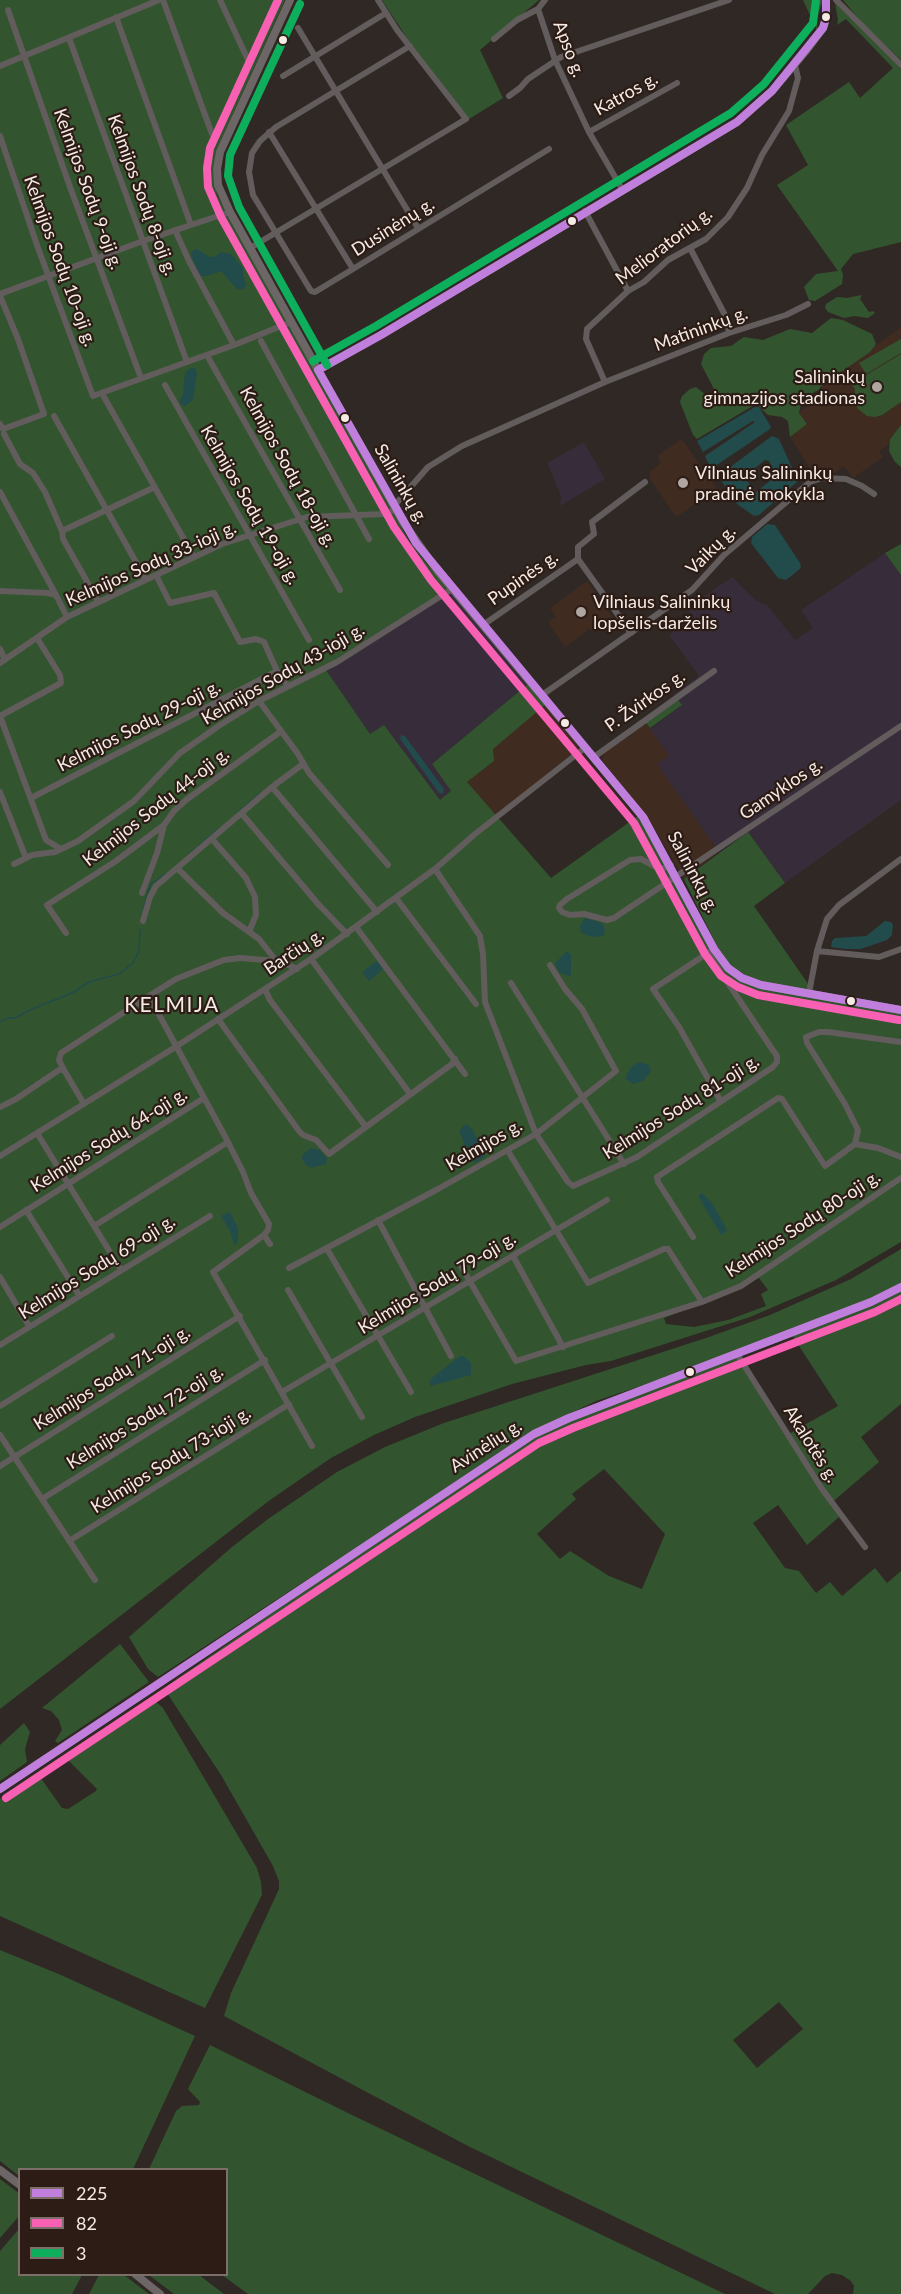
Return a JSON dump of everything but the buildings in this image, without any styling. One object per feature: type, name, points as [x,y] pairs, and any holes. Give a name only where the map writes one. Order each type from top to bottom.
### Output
[{"type":"main road","name":"Salininkų g.","points":[[290,0],[220,152],[217,169],[218,184],[230,213],[395,508],[421,550],[452,589],[643,817],[677,876],[711,951],[728,968],[751,982],[901,1010]]},
{"type":"main road","points":[[318,370],[381,335],[737,122],[754,108],[795,65],[823,28],[826,18],[826,0]]},
{"type":"main road","name":"Avinėlių g.","points":[[0,1789],[534,1434],[568,1418],[871,1302],[901,1287]]},
{"type":"main road","points":[[0,2170],[18,2184]]},
{"type":"main road","points":[[138,2276],[160,2294]]},
{"type":"street","points":[[0,66],[161,0],[212,134]]},
{"type":"street","points":[[220,0],[249,62]]},
{"type":"street","points":[[250,248],[466,119],[378,0]]},
{"type":"street","name":"Apso g.","points":[[494,39],[517,20],[538,9],[545,0]]},
{"type":"street","points":[[508,96],[520,88],[528,78],[555,60],[729,0]]},
{"type":"street","points":[[836,0],[901,64]]},
{"type":"street","name":"Apso g.","points":[[538,9],[555,60],[572,100],[622,189]]},
{"type":"street","name":"Kelmijos Sodų 9-oji g.","points":[[8,10],[96,259],[141,378]]},
{"type":"street","points":[[283,76],[386,13]]},
{"type":"street","points":[[116,17],[191,225]]},
{"type":"street","points":[[298,28],[418,228]]},
{"type":"street","name":"Kelmijos Sodų 8-oji g.","points":[[69,38],[188,362]]},
{"type":"street","name":"Dusinėnų g.","points":[[410,46],[269,132],[252,153],[249,172],[253,195],[311,291],[315,292],[549,149]]},
{"type":"street","name":"Melioratorių g.","points":[[605,382],[588,346],[586,334],[592,323],[668,260],[718,228],[747,188],[762,155],[793,104],[798,78],[795,65]]},
{"type":"street","name":"Katros g.","points":[[589,132],[677,83]]},
{"type":"street","points":[[269,132],[352,269]]},
{"type":"street","name":"Kelmijos Sodų 10-oji g.","points":[[0,136],[93,396],[141,378]]},
{"type":"street","points":[[585,211],[628,291]]},
{"type":"street","points":[[98,601],[63,539],[62,531],[45,492],[33,473],[20,464],[2,429],[44,414],[0,295],[143,241],[230,213]]},
{"type":"street","points":[[175,230],[234,345]]},
{"type":"street","points":[[690,248],[727,319],[729,333]]},
{"type":"street","name":"Matininkų g.","points":[[605,382],[729,333],[786,315],[808,304]]},
{"type":"street","points":[[141,378],[291,322]]},
{"type":"street","points":[[261,341],[369,539]]},
{"type":"street","name":"Kelmijos Sodų 18-oji g.","points":[[209,358],[340,590]]},
{"type":"street","points":[[395,508],[428,467],[462,446],[605,382]]},
{"type":"street","name":"Kelmijos Sodų 19-oji g.","points":[[165,385],[309,640]]},
{"type":"street","points":[[104,397],[194,557]]},
{"type":"street","points":[[54,416],[146,580]]},
{"type":"street","name":"Vaikų g.","points":[[542,695],[692,590],[724,555],[810,482],[822,478],[846,479],[874,494]]},
{"type":"street","name":"Pupinės g.","points":[[483,625],[578,559],[578,547],[594,534],[592,522],[645,482]]},
{"type":"street","points":[[62,531],[155,487]]},
{"type":"street","points":[[0,492],[67,617]]},
{"type":"street","name":"Kelmijos Sodų 33-ioji g.","points":[[2,662],[67,617],[222,544],[300,519],[315,516],[385,514],[395,508]]},
{"type":"street","points":[[578,559],[631,633]]},
{"type":"street","points":[[156,575],[170,603],[214,593],[240,642],[256,639],[264,642],[277,671],[288,686]]},
{"type":"street","name":"Kelmijos Sodų 43-ioji g.","points":[[14,864],[35,854],[48,854],[61,849],[102,826],[134,801],[180,753],[259,701],[337,662],[452,589]]},
{"type":"street","points":[[0,591],[56,595]]},
{"type":"street","points":[[37,638],[60,675],[60,685],[0,716],[46,840],[61,849]]},
{"type":"street","points":[[0,649],[2,662]]},
{"type":"street","name":"Kelmijos Sodų 29-oji g.","points":[[31,798],[277,671]]},
{"type":"street","name":"P. Žvirkos g.","points":[[594,757],[714,671]]},
{"type":"street","points":[[259,701],[303,764],[388,865]]},
{"type":"street","name":"Gamyklos g.","points":[[671,865],[658,868],[641,859],[630,860],[567,899],[559,908],[570,915],[584,914],[609,920],[901,726]]},
{"type":"street","name":"Kelmijos Sodų 44-oji g.","points":[[66,933],[46,905],[116,861],[164,825],[174,810],[186,800],[280,732]]},
{"type":"street","name":"Barčių g.","points":[[0,1156],[177,1047],[297,969],[435,869],[475,834],[586,747]]},
{"type":"street","points":[[143,921],[152,892],[272,787],[303,764]]},
{"type":"street","points":[[272,787],[377,912]]},
{"type":"street","points":[[0,792],[26,858]]},
{"type":"street","points":[[242,813],[347,934]]},
{"type":"street","points":[[142,893],[157,853],[164,825]]},
{"type":"street","points":[[212,839],[246,878],[255,897],[256,915],[249,932]]},
{"type":"street","points":[[810,993],[823,928],[832,912],[901,860]]},
{"type":"street","points":[[177,868],[223,913],[264,943],[277,961]]},
{"type":"street","name":"Kelmijos g.","points":[[289,1268],[536,1134],[485,1002],[480,936],[435,869]]},
{"type":"street","points":[[396,898],[476,1004]]},
{"type":"street","points":[[356,927],[465,1074]]},
{"type":"street","points":[[817,951],[879,957],[901,949]]},
{"type":"street","points":[[711,951],[654,989],[720,1100]]},
{"type":"street","name":"Kelmijos Sodų 81-oji g.","points":[[536,1134],[570,1185],[576,1185],[624,1164],[773,1067],[777,1059],[711,951]]},
{"type":"street","points":[[84,1104],[59,1060],[61,1053],[149,996],[176,979],[224,960],[240,958],[277,961],[297,969]]},
{"type":"street","points":[[311,959],[410,1095]]},
{"type":"street","points":[[536,1134],[615,1074],[616,1067],[582,1009],[565,989],[550,965]]},
{"type":"street","points":[[511,983],[624,1164]]},
{"type":"street","points":[[265,989],[270,1000],[366,1127]]},
{"type":"street","points":[[149,996],[228,1142],[251,1194],[268,1224],[268,1230],[264,1235],[213,1272],[312,1446]]},
{"type":"street","points":[[218,1019],[299,1131],[316,1140],[327,1153],[331,1153],[410,1095],[452,1064],[455,1059]]},
{"type":"street","points":[[693,1237],[657,1177],[778,1098],[782,1099],[825,1166],[855,1144],[858,1130],[807,1043],[806,1037],[811,1034],[828,1032],[901,1042]]},
{"type":"street","points":[[0,1107],[59,1070],[64,1070]]},
{"type":"street","name":"Kelmijos Sodų 64-oji g.","points":[[0,1227],[204,1098]]},
{"type":"street","points":[[37,1133],[121,1270]]},
{"type":"street","points":[[94,1226],[228,1142]]},
{"type":"street","points":[[855,1144],[878,1148],[901,1157]]},
{"type":"street","points":[[508,1151],[588,1283],[668,1249],[702,1302]]},
{"type":"street","name":"Kelmijos Sodų 80-oji g.","points":[[470,1281],[514,1360],[563,1347],[702,1302],[741,1286],[901,1178]]},
{"type":"street","name":"Kelmijos Sodų 79-oji g.","points":[[282,1392],[607,1200]]},
{"type":"street","points":[[26,1210],[79,1295]]},
{"type":"street","name":"Kelmijos Sodų 69-oji g.","points":[[0,1345],[210,1216]]},
{"type":"street","points":[[378,1220],[451,1356]]},
{"type":"street","points":[[264,1235],[270,1244]]},
{"type":"street","points":[[327,1249],[411,1392]]},
{"type":"street","points":[[513,1256],[563,1347]]},
{"type":"street","points":[[461,1266],[470,1281]]},
{"type":"street","points":[[0,1277],[29,1326]]},
{"type":"street","points":[[288,1290],[362,1417]]},
{"type":"street","name":"Kelmijos Sodų 71-oji g.","points":[[0,1466],[240,1316]]},
{"type":"street","points":[[0,1406],[112,1336]]},
{"type":"street","name":"Akalotės g.","points":[[737,1353],[822,1489],[865,1547]]},
{"type":"street","name":"Kelmijos Sodų 72-oji g.","points":[[42,1499],[265,1360]]},
{"type":"street","name":"Kelmijos Sodų 73-ioji g.","points":[[69,1541],[289,1404]]},
{"type":"street","points":[[0,1436],[95,1580]]},
{"type":"shaded area","points":[[901,327],[901,425],[890,438],[890,443],[879,452],[883,457],[853,478],[844,466],[835,473],[811,470],[790,437],[807,424],[799,413],[825,392],[820,386]]},
{"type":"shaded area","name":"Vilniaus Salininkų pradinė mokykla","points":[[682,439],[717,489],[676,517],[649,477],[651,471],[661,463],[657,456]]},
{"type":"shaded area","points":[[584,442],[605,479],[560,506],[561,496],[547,463]]},
{"type":"shaded area","points":[[885,553],[901,575],[901,800],[785,883],[748,832],[719,852],[657,764],[669,755],[650,729],[681,706],[674,694],[699,676],[669,635],[694,617],[687,608],[732,577],[757,601],[768,606],[795,640],[813,628],[801,610]]},
{"type":"shaded area","name":"Vilniaus Salininkų lopšelis-darželis","points":[[587,581],[613,618],[592,632],[590,629],[565,647],[548,622],[556,617],[550,608]]},
{"type":"shaded area","points":[[447,589],[528,684],[432,764],[452,792],[440,800],[384,725],[370,734],[324,667]]},
{"type":"shaded area","points":[[545,705],[578,744],[577,750],[495,815],[467,782],[494,761],[493,749]]},
{"type":"shaded area","points":[[646,723],[669,755],[657,764],[719,852],[684,879],[651,822],[602,760],[604,754]]},
{"type":"green space","points":[[0,0],[285,0],[217,149],[213,170],[217,195],[409,541],[447,589],[324,667],[370,734],[384,725],[440,800],[451,791],[432,764],[528,684],[545,705],[493,749],[494,761],[467,782],[551,878],[638,816],[734,975],[901,1013],[901,1242],[836,1280],[750,1317],[611,1361],[512,1384],[415,1417],[374,1435],[331,1458],[270,1500],[0,1709]],"holes":[[[759,1278],[768,1290],[761,1294],[766,1306],[728,1320],[694,1327],[666,1324],[664,1318],[738,1289]]]},
{"type":"green space","points":[[382,0],[539,0],[480,50],[503,98],[469,119],[407,38]]},
{"type":"green space","points":[[803,0],[823,0],[817,17],[817,30]]},
{"type":"green space","points":[[843,0],[901,0],[901,60],[863,24]]},
{"type":"green space","points":[[835,3],[901,69],[901,242],[853,254],[841,269],[842,284],[815,301],[809,300],[804,287],[816,274],[838,271],[777,185],[808,165],[786,125],[849,82],[860,98],[893,68],[846,19],[837,25]]},
{"type":"green space","points":[[862,295],[860,299],[869,312],[875,313],[868,318],[854,316],[844,318],[828,312],[825,308],[826,304],[837,297]]},
{"type":"green space","points":[[831,318],[843,320],[872,334],[876,344],[870,352],[821,386],[801,404],[799,413],[807,424],[790,437],[788,421],[782,417],[768,415],[756,404],[697,439],[693,435],[680,402],[682,396],[696,387],[711,399],[715,397],[716,393],[701,364],[704,354],[711,348],[731,346],[744,337],[763,340],[790,329],[812,333]]},
{"type":"green space","points":[[901,339],[901,353],[866,374],[859,363]]},
{"type":"green space","name":"Salininkų gimnazijos stadionas","points":[[901,354],[901,402],[882,415],[867,416],[858,409],[854,401],[855,389],[851,384]]},
{"type":"green space","points":[[901,425],[901,467],[889,451],[890,439]]},
{"type":"green space","points":[[901,544],[901,575],[885,553]]},
{"type":"green space","points":[[678,700],[682,705],[650,728],[646,723]]},
{"type":"green space","points":[[748,832],[785,883],[754,906],[813,991],[748,977],[730,965],[717,946],[684,879]]},
{"type":"green space","points":[[901,1249],[901,1283],[867,1300],[658,1380],[596,1401],[536,1430],[158,1677],[148,1669],[129,1637],[232,1547],[268,1519],[337,1472],[385,1447],[444,1423],[770,1315],[851,1279]]},
{"type":"green space","points":[[901,1289],[901,1404],[861,1437],[879,1462],[830,1504],[839,1517],[807,1545],[778,1505],[753,1523],[785,1568],[799,1571],[816,1593],[830,1582],[842,1596],[875,1568],[887,1583],[901,1571],[901,2294],[853,2294],[854,2286],[851,2281],[842,2275],[832,2273],[825,2276],[808,2294],[775,2294],[468,2146],[224,2016],[231,1993],[279,1889],[279,1881],[273,1866],[221,1775],[167,1693],[167,1686],[272,1613],[537,1437],[573,1419],[736,1356],[785,1436],[838,1406],[792,1335]],"holes":[[[604,1469],[665,1534],[642,1589],[609,1576],[570,1551],[560,1559],[537,1534],[576,1499],[572,1494]],[[779,2002],[803,2029],[757,2068],[733,2040]]]},
{"type":"green space","points":[[120,1644],[149,1682],[58,1743],[55,1741],[62,1730],[59,1720],[51,1711],[42,1708]]},
{"type":"green space","points":[[149,1700],[155,1701],[163,1708],[257,1868],[261,1882],[262,1895],[205,2008],[0,1916],[0,1799],[38,1774],[62,1808],[68,1809],[96,1791],[97,1789],[65,1757]]},
{"type":"green space","points":[[24,1723],[30,1732],[25,1749],[27,1762],[0,1781],[0,1745]]},
{"type":"green space","points":[[0,1950],[195,2036],[133,2168],[18,2168],[18,2175],[0,2161]]},
{"type":"green space","points":[[210,2045],[725,2294],[248,2294],[223,2276],[228,2276],[228,2168],[149,2168],[176,2111],[182,2106],[199,2105],[200,2102],[188,2089]]},
{"type":"green space","points":[[0,2179],[18,2192],[18,2217],[0,2238]]},
{"type":"green space","points":[[18,2230],[18,2276],[81,2276],[72,2294],[0,2294],[0,2251]]},
{"type":"green space","points":[[98,2276],[125,2276],[149,2294],[89,2294]]},
{"type":"green space","points":[[150,2276],[200,2276],[224,2294],[174,2294]]},
{"type":"water","points":[[197,249],[209,257],[214,257],[221,252],[231,254],[243,268],[247,286],[237,289],[221,271],[200,276],[191,255],[191,252]]},
{"type":"water","points":[[195,368],[197,374],[193,400],[185,406],[179,403],[183,393],[185,373]]},
{"type":"water","points":[[755,407],[759,407],[770,429],[711,469],[705,456],[755,422],[753,421],[703,452],[697,441]]},
{"type":"water","points":[[772,436],[779,439],[798,481],[759,515],[754,516],[737,504],[718,476]],"holes":[[[765,460],[769,461],[776,476],[756,492],[744,477]]]},
{"type":"water","points":[[767,524],[775,525],[800,563],[801,568],[786,580],[778,578],[751,543],[752,537]]},
{"type":"water","points":[[401,735],[405,736],[444,789],[443,794],[439,793],[400,739]]},
{"type":"water","points":[[585,918],[602,923],[605,929],[604,936],[593,937],[581,933],[580,925]]},
{"type":"water","points":[[885,921],[893,925],[892,935],[887,940],[861,949],[831,947],[835,938],[866,936]]},
{"type":"water","points":[[567,951],[571,955],[571,975],[568,976],[559,972],[555,963]]},
{"type":"water","points":[[377,961],[383,969],[369,981],[362,972]]},
{"type":"water","points":[[640,1062],[649,1065],[651,1071],[643,1081],[633,1084],[626,1079],[627,1074],[632,1066]]},
{"type":"water","points":[[466,1124],[472,1129],[485,1155],[475,1163],[468,1154],[459,1130]]},
{"type":"water","points":[[310,1148],[320,1150],[327,1159],[326,1164],[311,1168],[307,1166],[302,1156]]},
{"type":"water","points":[[702,1193],[712,1203],[727,1230],[721,1235],[698,1196]]},
{"type":"water","points":[[230,1212],[238,1228],[238,1242],[234,1245],[231,1233],[221,1216]]},
{"type":"water","points":[[460,1356],[465,1357],[471,1363],[471,1375],[431,1386],[429,1382],[432,1378]]},
{"type":"waterway","points":[[237,813],[259,794]]},
{"type":"waterway","points":[[189,854],[217,830]]},
{"type":"waterway","points":[[143,910],[150,885],[165,874]]},
{"type":"waterway","points":[[0,1022],[7,1018],[15,1018],[72,993],[89,982],[119,974],[133,963],[139,951],[140,930]]},
{"type":"transit line","name":"82","points":[[278,0],[210,148],[207,168],[208,187],[221,217],[394,527],[431,580],[634,823],[705,954],[721,976],[738,987],[758,995],[899,1020]]},
{"type":"transit line","name":"3","points":[[313,361],[376,326],[731,113],[764,84],[813,23],[816,0]]},
{"type":"transit line","name":"225","points":[[318,370],[381,335],[737,122],[772,91],[823,28],[826,18],[826,0]]},
{"type":"transit line","name":"3","points":[[300,4],[230,155],[228,176],[239,207],[327,365]]},
{"type":"transit line","name":"225","points":[[318,370],[416,543],[643,817],[714,949],[728,968],[742,978],[761,985],[901,1010]]},
{"type":"transit line","name":"225","points":[[0,1789],[534,1434],[569,1418],[871,1302],[901,1287]]},
{"type":"transit line","name":"82","points":[[6,1798],[539,1443],[875,1312],[901,1299]]},
{"type":"place","name":"Salininkų gimnazijos stadionas","points":[[877,387]]},
{"type":"place","name":"Vilniaus Salininkų pradinė mokykla","points":[[683,483]]},
{"type":"place","name":"Vilniaus Salininkų lopšelis-darželis","points":[[581,612]]},
{"type":"district","name":"KELMIJA","points":[[172,1005]]}]
